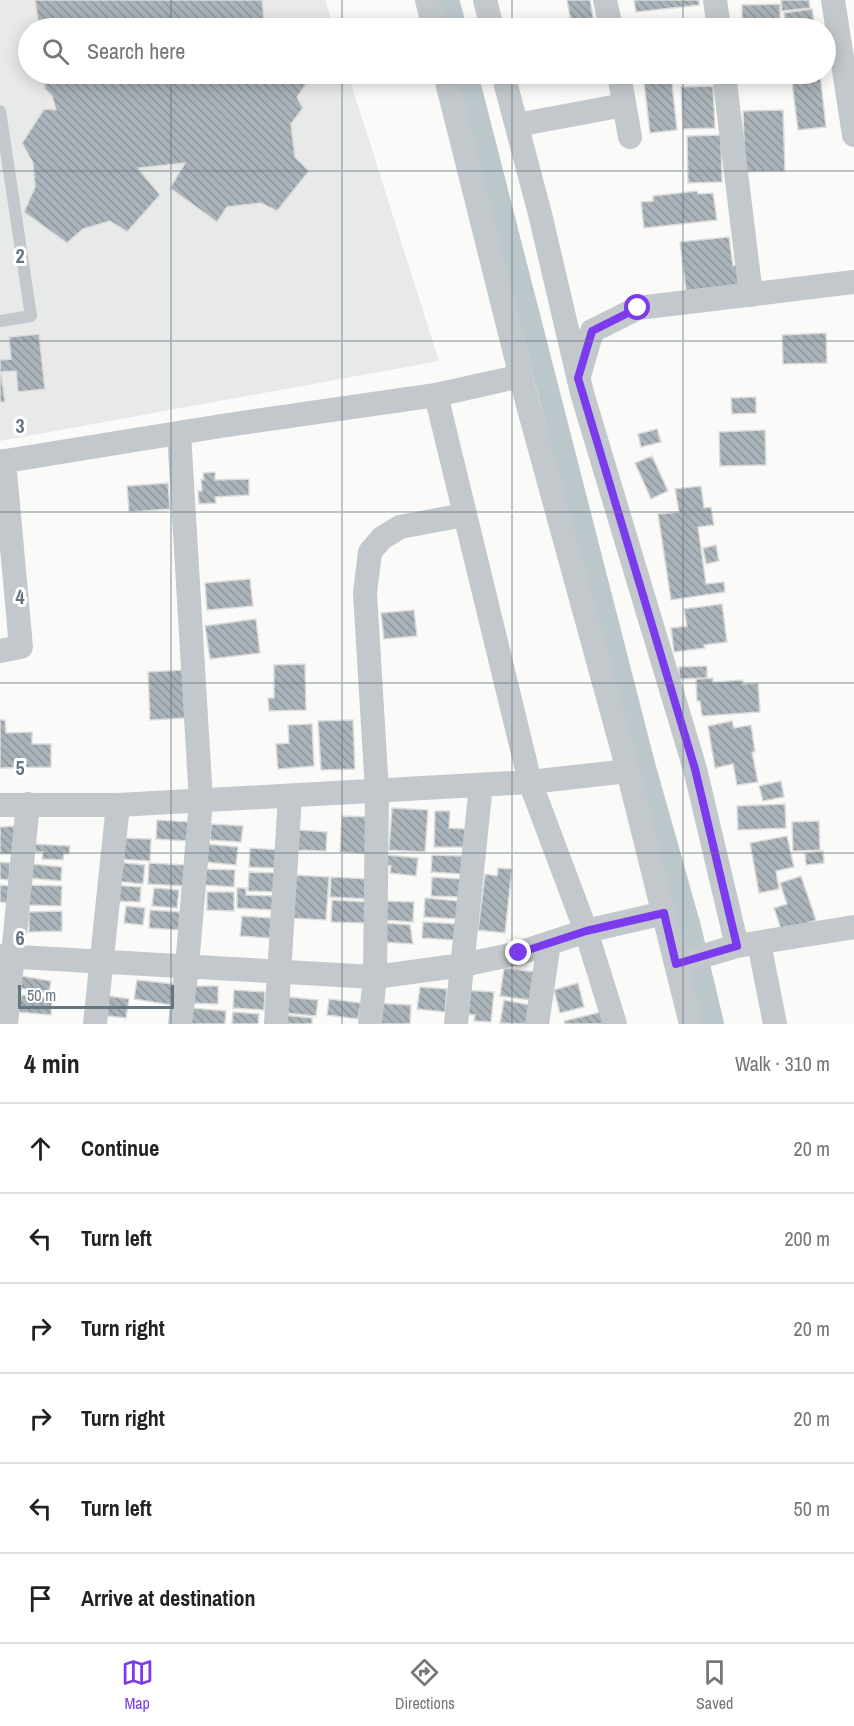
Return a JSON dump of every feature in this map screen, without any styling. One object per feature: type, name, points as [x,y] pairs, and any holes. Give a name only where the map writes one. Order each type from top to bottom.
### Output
[{"type":"street","points":[[427,0],[432,18]]},
{"type":"street","points":[[485,0],[490,18]]},
{"type":"street","points":[[606,0],[609,18]]},
{"type":"street","points":[[716,0],[718,18]]},
{"type":"street","points":[[833,0],[836,18]]},
{"type":"street","points":[[836,19],[854,135]]},
{"type":"street","points":[[448,84],[521,376],[628,771],[691,1024]]},
{"type":"street","points":[[506,84],[578,378],[748,945],[775,1024]]},
{"type":"street","points":[[621,84],[630,137]]},
{"type":"street","points":[[725,84],[752,295]]},
{"type":"street","points":[[517,125],[624,105]]},
{"type":"street","points":[[578,378],[592,331],[638,308],[854,282]]},
{"type":"street","points":[[0,651],[21,647],[2,461],[436,395],[521,376]]},
{"type":"street","points":[[436,395],[530,782],[586,931],[615,1024]]},
{"type":"street","points":[[179,433],[201,801],[180,1024]]},
{"type":"street","points":[[370,1024],[375,977],[377,791],[365,593],[370,552],[382,538],[400,527],[464,515]]},
{"type":"street","points":[[0,805],[118,805],[201,801],[530,782],[628,771]]},
{"type":"street","points":[[456,1024],[481,785]]},
{"type":"street","points":[[276,1024],[290,795]]},
{"type":"street","points":[[6,1024],[6,956],[28,804]]},
{"type":"street","points":[[95,1024],[118,805]]},
{"type":"street","points":[[6,956],[375,977],[463,965],[519,953],[586,931],[664,913]]},
{"type":"street","points":[[676,964],[748,945],[854,927]]},
{"type":"street","points":[[537,1024],[549,943]]},
{"type":"lane","points":[[0,111],[31,316],[0,321]]},
{"type":"shaded area","points":[[0,0],[325,0],[331,18],[18,18],[18,84],[351,84],[439,361],[0,441]]},
{"type":"building","points":[[35,0],[262,0],[264,18],[38,18]]},
{"type":"building","points":[[567,0],[590,0],[593,18],[570,18]]},
{"type":"building","points":[[634,0],[699,0],[699,5],[636,12]]},
{"type":"building","points":[[781,0],[809,0],[810,8],[782,11]]},
{"type":"building","points":[[780,4],[780,18],[742,18],[742,5]]},
{"type":"building","points":[[812,9],[813,18],[785,18],[784,13]]},
{"type":"building","points":[[44,84],[306,84],[297,97],[303,108],[291,124],[295,157],[309,171],[277,211],[261,203],[227,207],[217,222],[170,188],[185,163],[138,168],[160,195],[127,232],[110,221],[83,229],[67,243],[24,212],[35,187],[33,163],[22,143],[44,109],[56,110],[52,96],[45,89]]},
{"type":"building","points":[[644,84],[672,84],[677,130],[650,133]]},
{"type":"building","points":[[792,84],[821,84],[826,127],[798,130]]},
{"type":"building","points":[[713,86],[715,128],[683,129],[681,87]]},
{"type":"building","points":[[783,110],[785,171],[745,172],[743,111]]},
{"type":"building","points":[[721,135],[722,182],[688,183],[687,136]]},
{"type":"building","points":[[697,191],[698,194],[713,193],[717,220],[644,228],[641,202],[653,201],[653,196]]},
{"type":"building","points":[[729,237],[733,266],[740,265],[743,284],[686,291],[680,242]]},
{"type":"building","points":[[826,333],[827,363],[783,364],[782,335]]},
{"type":"building","points":[[39,334],[45,389],[18,392],[16,371],[1,372],[5,402],[0,402],[0,360],[11,359],[9,337]]},
{"type":"building","points":[[756,397],[756,413],[732,414],[731,398]]},
{"type":"building","points":[[657,429],[661,442],[641,447],[638,434]]},
{"type":"building","points":[[765,430],[766,465],[720,466],[719,432]]},
{"type":"building","points":[[652,456],[668,491],[651,499],[635,463]]},
{"type":"building","points":[[215,472],[215,480],[249,479],[249,495],[215,497],[216,503],[199,504],[198,491],[202,491],[203,473]]},
{"type":"building","points":[[168,483],[170,509],[129,512],[127,486]]},
{"type":"building","points":[[701,486],[704,508],[711,507],[714,525],[698,527],[706,584],[724,582],[725,592],[671,600],[658,514],[679,512],[675,489]]},
{"type":"building","points":[[716,545],[719,561],[706,564],[703,548]]},
{"type":"building","points":[[250,579],[253,606],[207,610],[205,583]]},
{"type":"building","points":[[722,604],[727,642],[704,645],[705,648],[674,652],[671,628],[687,626],[684,609]]},
{"type":"building","points":[[414,610],[417,636],[384,639],[381,613]]},
{"type":"building","points":[[256,619],[260,653],[210,659],[205,626]]},
{"type":"building","points":[[305,664],[306,710],[269,711],[268,698],[274,698],[274,665]]},
{"type":"building","points":[[707,666],[707,678],[679,679],[679,667]]},
{"type":"building","points":[[183,670],[185,718],[150,720],[148,672]]},
{"type":"building","points":[[713,678],[713,682],[743,680],[743,684],[758,683],[760,712],[702,716],[700,701],[697,701],[696,679]]},
{"type":"building","points":[[0,720],[5,720],[6,733],[32,732],[32,744],[51,744],[51,767],[0,768]]},
{"type":"building","points":[[353,720],[355,769],[321,770],[318,721]]},
{"type":"building","points":[[732,721],[734,728],[751,725],[755,752],[752,752],[758,782],[737,785],[733,764],[715,768],[708,726]]},
{"type":"building","points":[[312,724],[314,766],[278,769],[276,744],[289,743],[288,725]]},
{"type":"building","points":[[781,781],[784,797],[763,801],[759,786]]},
{"type":"building","points":[[785,804],[786,828],[738,830],[737,806]]},
{"type":"building","points":[[392,808],[428,810],[425,852],[389,850]]},
{"type":"building","points":[[435,811],[450,811],[449,828],[466,829],[465,847],[434,847]]},
{"type":"building","points":[[342,816],[371,817],[369,854],[340,852]]},
{"type":"building","points":[[157,820],[190,822],[189,841],[156,839]]},
{"type":"building","points":[[819,821],[820,850],[793,851],[792,822]]},
{"type":"building","points":[[211,824],[243,826],[241,842],[210,840]]},
{"type":"building","points":[[17,826],[17,854],[0,854],[0,827]]},
{"type":"building","points":[[299,830],[327,832],[326,851],[298,850]]},
{"type":"building","points":[[787,836],[794,867],[776,871],[779,889],[759,893],[750,843]]},
{"type":"building","points":[[118,838],[151,839],[150,861],[116,859]]},
{"type":"building","points":[[35,844],[70,846],[69,854],[64,854],[63,860],[42,859],[43,852],[35,852]]},
{"type":"building","points":[[206,844],[238,847],[236,865],[205,862]]},
{"type":"building","points":[[250,848],[279,850],[278,868],[249,867]]},
{"type":"building","points":[[823,851],[824,863],[806,865],[805,853]]},
{"type":"building","points":[[387,855],[418,858],[416,876],[390,873],[391,866],[386,865]]},
{"type":"building","points":[[432,855],[462,856],[462,874],[431,872]]},
{"type":"building","points":[[0,862],[10,863],[9,880],[0,879]]},
{"type":"building","points":[[116,862],[145,865],[143,884],[114,881]]},
{"type":"building","points":[[149,863],[185,865],[184,886],[148,884]]},
{"type":"building","points":[[31,864],[62,867],[61,881],[29,878]]},
{"type":"building","points":[[498,868],[512,869],[505,933],[478,930],[485,874],[497,876]]},
{"type":"building","points":[[206,869],[235,870],[234,887],[205,885]]},
{"type":"building","points":[[249,872],[278,873],[277,892],[248,891]]},
{"type":"building","points":[[294,875],[329,877],[326,920],[291,918]]},
{"type":"building","points":[[801,876],[816,920],[782,932],[774,908],[787,904],[780,883]]},
{"type":"building","points":[[331,877],[370,879],[369,899],[330,897]]},
{"type":"building","points":[[432,877],[461,879],[460,897],[431,896]]},
{"type":"building","points":[[0,885],[10,886],[8,903],[0,902]]},
{"type":"building","points":[[30,885],[62,886],[61,906],[29,905]]},
{"type":"building","points":[[112,885],[141,887],[140,902],[111,901]]},
{"type":"building","points":[[154,888],[179,890],[177,908],[152,906]]},
{"type":"building","points":[[237,888],[246,888],[246,895],[273,896],[273,910],[237,908]]},
{"type":"building","points":[[207,892],[234,892],[234,911],[207,910]]},
{"type":"building","points":[[425,898],[458,901],[457,919],[424,917]]},
{"type":"building","points":[[332,900],[367,902],[366,923],[331,922]]},
{"type":"building","points":[[385,901],[414,902],[413,922],[384,920]]},
{"type":"building","points":[[126,906],[145,908],[143,925],[124,923]]},
{"type":"building","points":[[150,910],[180,912],[179,930],[149,928]]},
{"type":"building","points":[[62,911],[62,931],[29,932],[29,912]]},
{"type":"building","points":[[242,916],[271,918],[270,938],[240,936]]},
{"type":"building","points":[[423,922],[457,924],[455,940],[422,938]]},
{"type":"building","points":[[384,923],[410,925],[413,944],[382,942]]},
{"type":"building","points":[[504,968],[534,972],[530,1000],[500,996]]},
{"type":"building","points":[[21,976],[51,981],[49,993],[19,988]]},
{"type":"building","points":[[137,980],[174,984],[171,1005],[134,999]]},
{"type":"building","points":[[578,983],[584,1007],[560,1013],[554,990]]},
{"type":"building","points":[[196,986],[218,986],[218,1004],[188,1003]]},
{"type":"building","points":[[420,987],[447,989],[445,1012],[417,1009]]},
{"type":"building","points":[[234,990],[265,992],[264,1010],[233,1008]]},
{"type":"building","points":[[465,990],[494,992],[491,1022],[474,1021],[475,1015],[463,1014]]},
{"type":"building","points":[[21,995],[52,998],[51,1015],[19,1012]]},
{"type":"building","points":[[102,995],[129,999],[126,1018],[99,1015]]},
{"type":"building","points":[[288,997],[318,1000],[316,1016],[286,1013]]},
{"type":"building","points":[[329,999],[361,1003],[358,1019],[327,1015]]},
{"type":"building","points":[[504,1000],[530,1005],[526,1024],[500,1023]]},
{"type":"building","points":[[376,1003],[411,1005],[410,1024],[375,1024]]},
{"type":"building","points":[[191,1008],[226,1011],[225,1024],[189,1024]]},
{"type":"building","points":[[233,1012],[259,1014],[258,1024],[232,1024]]},
{"type":"building","points":[[601,1012],[604,1024],[565,1024],[564,1021]]},
{"type":"building","points":[[283,1015],[312,1018],[312,1024],[282,1024]]},
{"type":"waterway","points":[[448,0],[453,18]]},
{"type":"waterway","points":[[470,84],[644,764],[690,927],[713,1024]]},
{"type":"route","points":[[519,953],[586,931],[664,913],[676,964],[737,946],[695,769],[578,378],[592,331],[638,308]]}]
